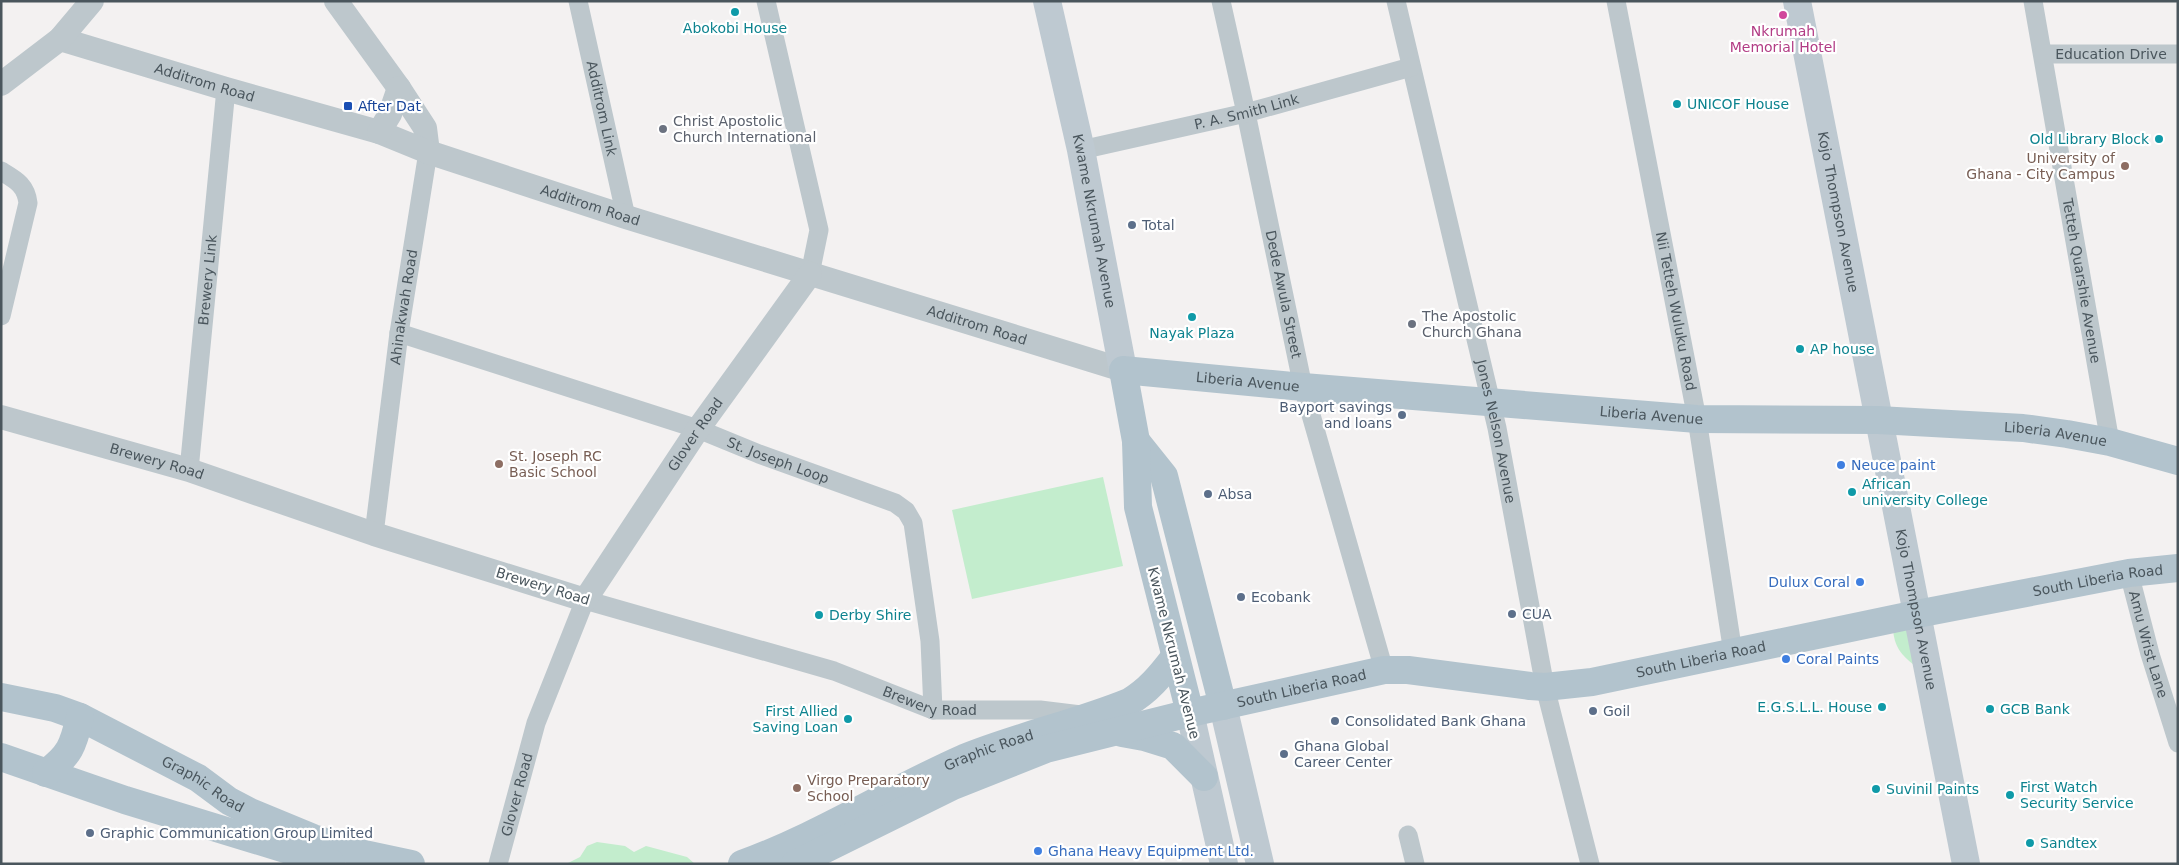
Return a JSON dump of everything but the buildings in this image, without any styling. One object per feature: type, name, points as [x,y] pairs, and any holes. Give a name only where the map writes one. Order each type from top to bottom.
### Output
[{"type":"main road","name":"Kwame Nkrumah Avenue","points":[[1047,1],[1081,150],[1136,441],[1138,507],[1174,658],[1190,714],[1224,864]]},
{"type":"main road","name":"Kojo Thompson Avenue","points":[[1797,1],[1966,864]]},
{"type":"main road","name":"Liberia Avenue","points":[[1123,370],[1303,387],[1697,419],[1878,420],[2023,428],[2110,442],[2178,461]]},
{"type":"main road","name":"Kwame Nkrumah Avenue","points":[[1136,441],[1164,476],[1260,864]]},
{"type":"main road","name":"South Liberia Road","points":[[1222,706],[1384,670],[1408,670],[1545,687],[1592,682],[1917,614],[2129,573],[2178,568]]},
{"type":"main road","name":"Graphic Road","points":[[742,864],[811,834],[963,759],[1129,702],[1139,697],[1156,681],[1174,658]]},
{"type":"main road","name":"Graphic Road","points":[[1,697],[56,708],[80,717],[198,778],[230,801],[250,812],[313,838],[364,854],[410,864]]},
{"type":"main road","name":"Graphic Road","points":[[795,864],[953,786],[1046,749],[1222,706]]},
{"type":"main road","points":[[46,773],[64,760],[74,741],[80,717]]},
{"type":"main road","points":[[1118,732],[1144,737],[1173,746],[1204,777]]},
{"type":"main road","name":"Graphic Road","points":[[1,757],[134,803],[334,864]]},
{"type":"street","points":[[1,84],[60,39],[92,1]]},
{"type":"street","name":"Ahinakwah Road","points":[[336,1],[399,88],[425,128],[428,152],[399,333],[374,534]]},
{"type":"street","name":"Additrom Link","points":[[578,1],[626,217]]},
{"type":"street","name":"Glover Road","points":[[498,864],[536,723],[585,600],[698,429],[810,274],[819,230],[766,1]]},
{"type":"street","name":"Dede Awula Street","points":[[1221,1],[1303,387],[1384,670]]},
{"type":"street","name":"Jones Nelson Avenue","points":[[1396,1],[1499,438],[1545,687],[1590,864]]},
{"type":"street","name":"Nii Tetteh Wuluku Road","points":[[1616,1],[1697,419],[1733,652]]},
{"type":"street","name":"Tetteh Quarshie Avenue","points":[[2033,1],[2110,442]]},
{"type":"street","name":"Additrom Road","points":[[60,39],[226,89],[379,132],[428,152],[626,217],[1123,370]]},
{"type":"street","name":"Education Drive","points":[[2043,54],[2178,54]]},
{"type":"street","name":"P. A. Smith Link","points":[[1081,150],[1246,113],[1411,67]]},
{"type":"street","points":[[379,132],[390,114],[399,88]]},
{"type":"street","name":"Brewery Link","points":[[189,470],[226,89]]},
{"type":"street","points":[[1,171],[22,185],[27,193],[28,203],[1,316]]},
{"type":"street","name":"St. Joseph Loop","points":[[399,333],[698,429],[759,454],[895,503],[906,511],[913,523],[930,641],[933,710]]},
{"type":"street","name":"Brewery Road","points":[[1,417],[189,470],[374,534],[585,600],[834,672],[933,710],[1040,710],[1090,716]]},
{"type":"street","name":"Amu Wrist Lane","points":[[2129,573],[2150,654],[2178,743]]},
{"type":"street","points":[[1408,835],[1415,864]]},
{"type":"green space","points":[[1103,477],[1123,566],[972,599],[952,510]]},
{"type":"green space","points":[[1907,619],[1914,665],[1899,650],[1893,629]]},
{"type":"green space","points":[[597,842],[625,846],[634,852],[646,846],[687,857],[695,864],[566,864],[580,857],[587,846]]},
{"type":"place","name":"Abokobi House","points":[[735,12]]},
{"type":"place","name":"Nkrumah Memorial Hotel","points":[[1783,15]]},
{"type":"place","name":"UNICOF House","points":[[1677,104]]},
{"type":"place","name":"After Dat","points":[[348,106]]},
{"type":"place","name":"Christ Apostolic Church International","points":[[663,129]]},
{"type":"place","name":"Old Library Block","points":[[2159,139]]},
{"type":"place","name":"University of Ghana - City Campus","points":[[2125,166]]},
{"type":"place","name":"Total","points":[[1132,225]]},
{"type":"place","name":"Nayak Plaza","points":[[1192,317]]},
{"type":"place","name":"The Apostolic Church Ghana","points":[[1412,324]]},
{"type":"place","name":"AP house","points":[[1800,349]]},
{"type":"place","name":"Bayport savings and loans","points":[[1402,415]]},
{"type":"place","name":"St. Joseph RC Basic School","points":[[499,464]]},
{"type":"place","name":"Neuce paint","points":[[1841,465]]},
{"type":"place","name":"African university College","points":[[1852,492]]},
{"type":"place","name":"Absa","points":[[1208,494]]},
{"type":"place","name":"Dulux Coral","points":[[1860,582]]},
{"type":"place","name":"Ecobank","points":[[1241,597]]},
{"type":"place","name":"CUA","points":[[1512,614]]},
{"type":"place","name":"Derby Shire","points":[[819,615]]},
{"type":"place","name":"Coral Paints","points":[[1786,659]]},
{"type":"place","name":"E.G.S.L.L. House","points":[[1882,707]]},
{"type":"place","name":"GCB Bank","points":[[1990,709]]},
{"type":"place","name":"Goil","points":[[1593,711]]},
{"type":"place","name":"First Allied Saving Loan","points":[[848,719]]},
{"type":"place","name":"Consolidated Bank Ghana","points":[[1335,721]]},
{"type":"place","name":"Ghana Global Career Center","points":[[1284,754]]},
{"type":"place","name":"Virgo Preparatory School","points":[[797,788]]},
{"type":"place","name":"Suvinil Paints","points":[[1876,789]]},
{"type":"place","name":"First Watch Security Service","points":[[2010,795]]},
{"type":"place","name":"Graphic Communication Group Limited","points":[[90,833]]},
{"type":"place","name":"Sandtex","points":[[2030,843]]},
{"type":"place","name":"Ghana Heavy Equipment Ltd.","points":[[1038,851]]}]
